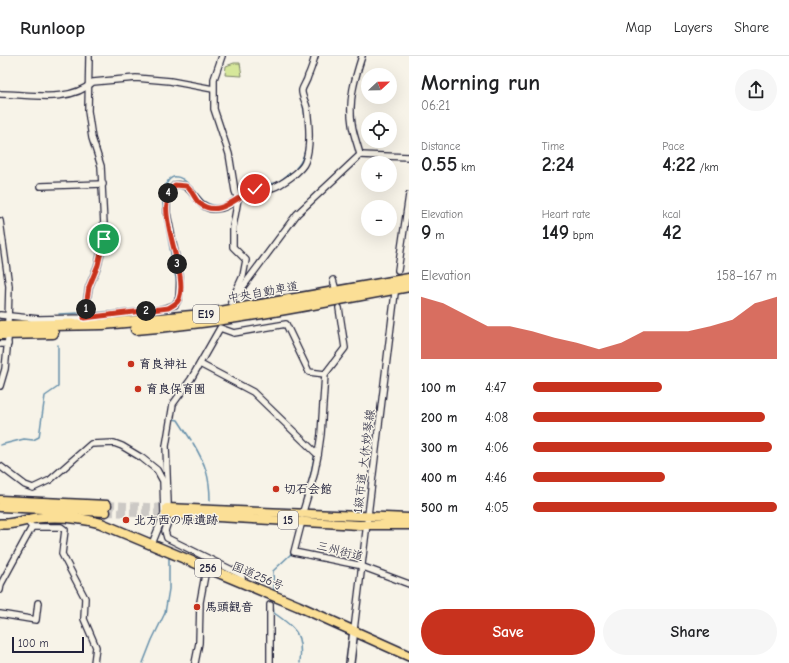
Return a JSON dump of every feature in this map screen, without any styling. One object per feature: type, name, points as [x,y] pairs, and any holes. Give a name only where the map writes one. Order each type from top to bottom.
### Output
[{"type":"highway","name":"中央自動車道","points":[[4,324],[103,324],[203,315],[409,279]]},
{"type":"highway","name":"中央自動車道","points":[[5,339],[197,322],[271,312],[409,286]]},
{"type":"highway","name":"国道256号","points":[[0,524],[29,524],[43,518],[85,520],[100,523],[242,582],[409,655]]},
{"type":"main road","points":[[0,500],[106,508],[0,507]]},
{"type":"main road","name":"15","points":[[167,512],[368,521],[409,525]]},
{"type":"main road","name":"15","points":[[368,521],[409,518]]},
{"type":"main road","points":[[350,663],[354,630]]},
{"type":"street","points":[[84,318],[89,287],[98,265],[104,239],[103,184],[99,155],[90,126],[89,56]]},
{"type":"street","points":[[222,56],[214,79],[213,89],[216,116],[229,154],[235,191],[238,199],[233,227],[233,247],[246,260],[244,276],[231,302],[298,214],[318,193],[360,155],[409,157]]},
{"type":"street","points":[[0,315],[39,318],[84,318],[168,308],[175,305],[180,298],[180,277],[167,212],[169,191],[175,185],[186,186],[200,204],[213,209],[225,208],[245,193],[255,189],[270,188],[281,184],[305,163],[308,138],[307,115],[302,91],[315,56]]},
{"type":"street","points":[[360,155],[352,124],[351,109],[353,88],[362,56]]},
{"type":"street","points":[[0,94],[44,97],[67,94],[89,86],[93,82],[136,78],[170,81],[213,89]]},
{"type":"street","points":[[41,186],[103,184]]},
{"type":"street","points":[[398,270],[409,195]]},
{"type":"street","points":[[0,221],[9,286],[9,315],[4,324]]},
{"type":"street","points":[[333,280],[335,287]]},
{"type":"street","name":"1級市道 大休妙琴線","points":[[354,630],[395,294]]},
{"type":"street","points":[[302,518],[318,455],[325,374],[346,348],[339,308]]},
{"type":"street","points":[[242,582],[242,575],[167,538],[165,531],[167,512],[166,446],[173,404],[200,364],[220,328],[234,333],[286,324],[309,372],[325,374]]},
{"type":"street","points":[[0,344],[5,339]]},
{"type":"street","points":[[0,386],[5,339]]},
{"type":"street","points":[[200,364],[253,392],[318,455]]},
{"type":"street","points":[[0,466],[25,485],[33,488],[50,480],[88,447],[95,443],[114,443],[122,446],[142,458],[160,474],[164,485],[164,514],[152,544]]},
{"type":"street","name":"三州街道","points":[[302,518],[294,552],[362,567],[409,584]]},
{"type":"street","points":[[0,590],[29,524],[61,527],[65,530],[62,554],[85,598],[84,619],[96,647],[94,663]]},
{"type":"street","points":[[195,663],[199,643],[200,602],[205,575]]},
{"type":"street","points":[[0,614],[36,620],[38,603]]},
{"type":"street","points":[[270,605],[270,663]]},
{"type":"green space","points":[[234,63],[240,63],[242,76],[225,75],[226,66]]},
{"type":"waterway","points":[[310,64],[312,56]]},
{"type":"waterway","points":[[296,168],[301,161],[306,144],[306,126],[302,100]]},
{"type":"waterway","points":[[239,193],[254,185],[277,183],[290,173]]},
{"type":"waterway","points":[[177,287],[163,205],[166,184],[173,177],[178,177],[188,184],[205,202],[220,206]]},
{"type":"waterway","points":[[170,304],[175,299],[177,292]]},
{"type":"waterway","points":[[152,308],[162,306]]},
{"type":"waterway","points":[[89,313],[113,312]]},
{"type":"waterway","points":[[59,314],[79,313]]},
{"type":"waterway","points":[[345,331],[347,338]]},
{"type":"waterway","points":[[0,445],[24,439],[33,440],[39,437],[45,396],[58,387],[58,345]]},
{"type":"waterway","points":[[337,363],[347,350]]},
{"type":"waterway","points":[[173,419],[178,420],[191,440]]},
{"type":"waterway","points":[[193,443],[206,470],[210,500]]},
{"type":"waterway","points":[[309,482],[315,454]]},
{"type":"waterway","points":[[274,591],[273,571],[291,554]]},
{"type":"waterway","points":[[143,663],[165,613],[169,589],[169,557]]},
{"type":"waterway","points":[[273,605],[274,613],[288,623],[299,638],[301,653],[300,663]]},
{"type":"tunnel","points":[[107,505],[167,508]]},
{"type":"tunnel","points":[[106,512],[166,514]]},
{"type":"place","name":"育良神社","points":[[131,364]]},
{"type":"place","name":"育良保育園","points":[[138,389]]},
{"type":"place","name":"切石会館","points":[[276,489]]},
{"type":"place","name":"北方西の原遺跡","points":[[126,520]]},
{"type":"place","name":"馬頭観音","points":[[197,607]]},
{"type":"route","points":[[104,239],[98,265],[89,287],[84,318],[168,308],[175,305],[180,298],[180,277],[167,212],[169,191],[175,185],[179,184],[186,186],[190,189],[200,204],[213,209],[225,208],[245,193],[255,189]]}]
